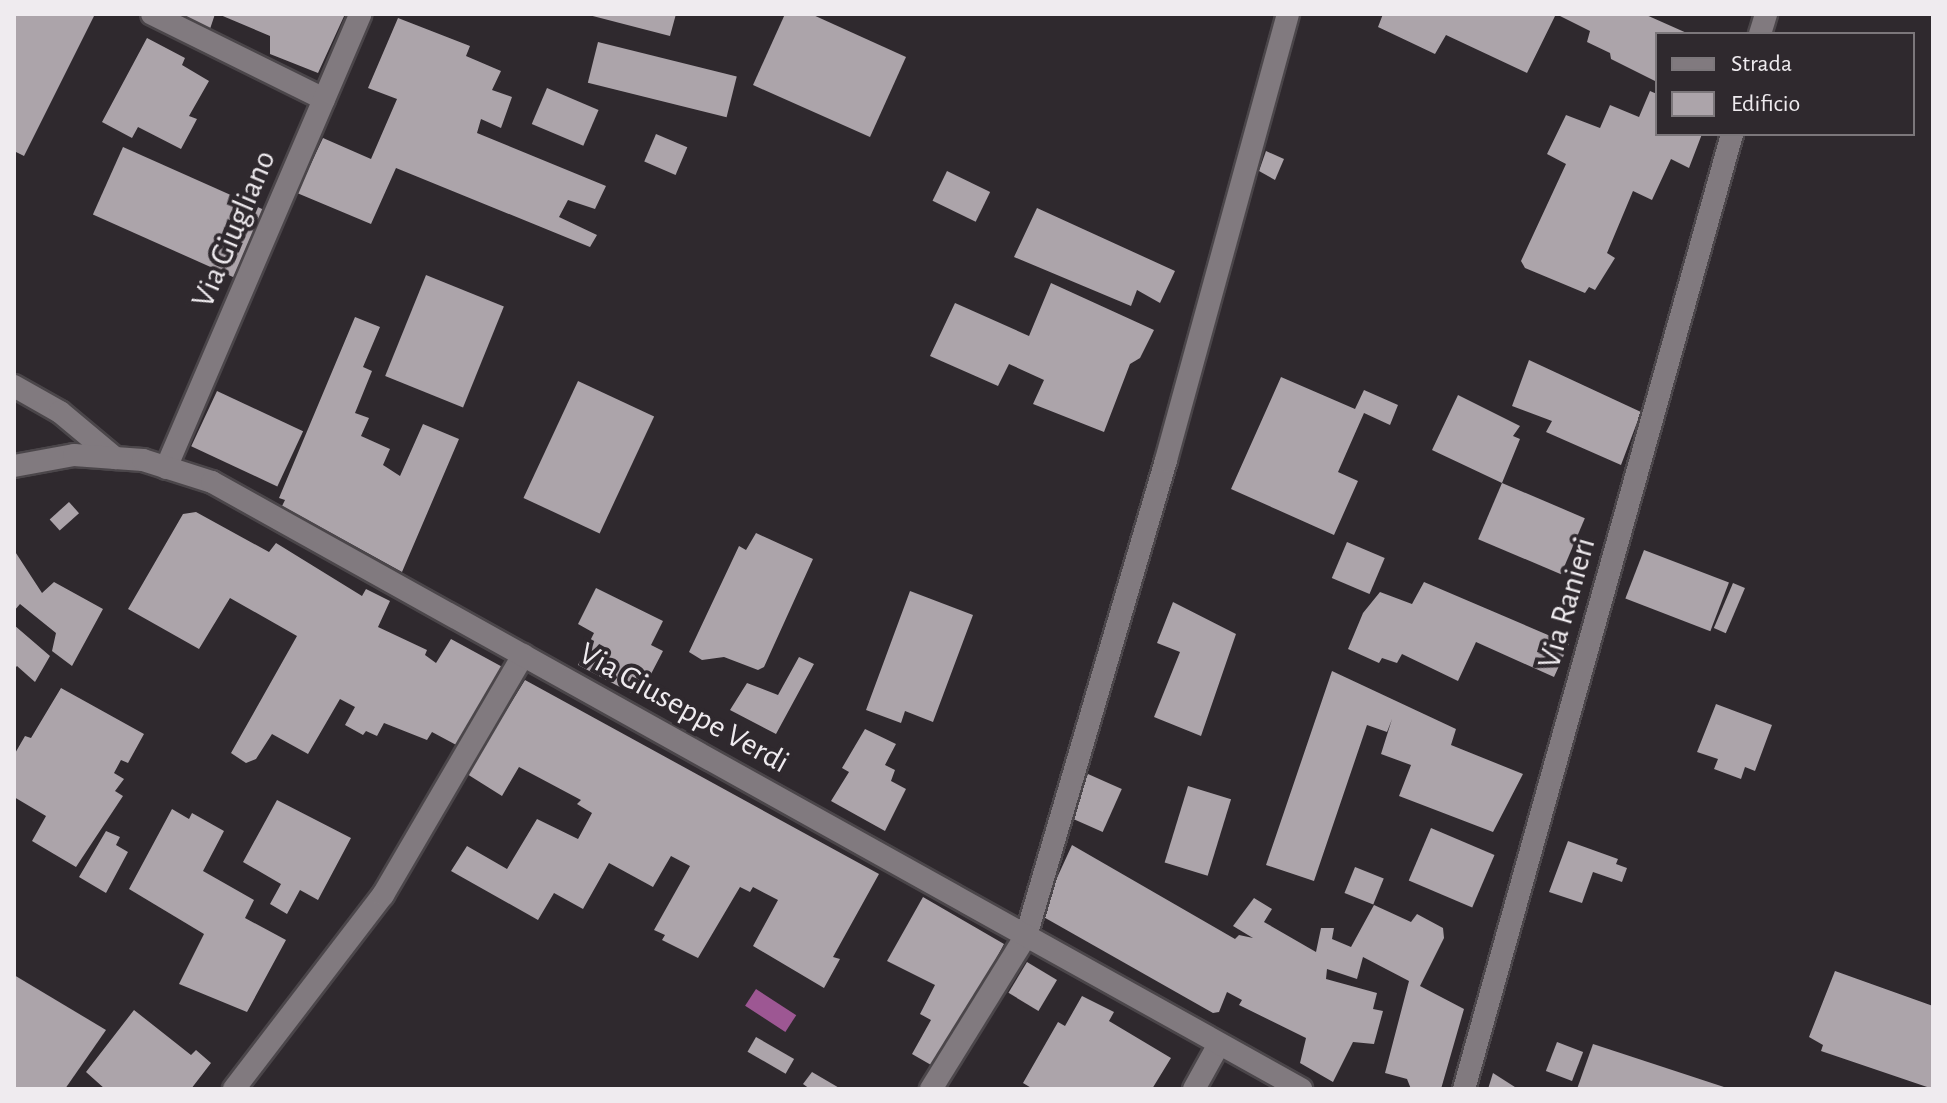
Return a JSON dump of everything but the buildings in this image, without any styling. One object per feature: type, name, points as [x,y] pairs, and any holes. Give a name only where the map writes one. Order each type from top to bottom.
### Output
[{"type":"street","points":[[152,14],[324,99]]},
{"type":"street","name":"Via Giugliano","points":[[166,468],[361,14]]},
{"type":"street","points":[[931,1089],[1026,936],[1166,460],[1288,14]]},
{"type":"street","name":"Via Ranieri","points":[[1464,1089],[1731,136]]},
{"type":"street","points":[[14,386],[60,412],[115,458]]},
{"type":"street","name":"Via Giuseppe Verdi","points":[[14,466],[74,455],[115,458],[166,468],[212,482],[1301,1089]]},
{"type":"street","points":[[234,1089],[383,895],[523,655]]},
{"type":"street","points":[[1194,1089],[1219,1044]]},
{"type":"shaded area","points":[[756,989],[796,1015],[785,1032],[745,1006]]}]
